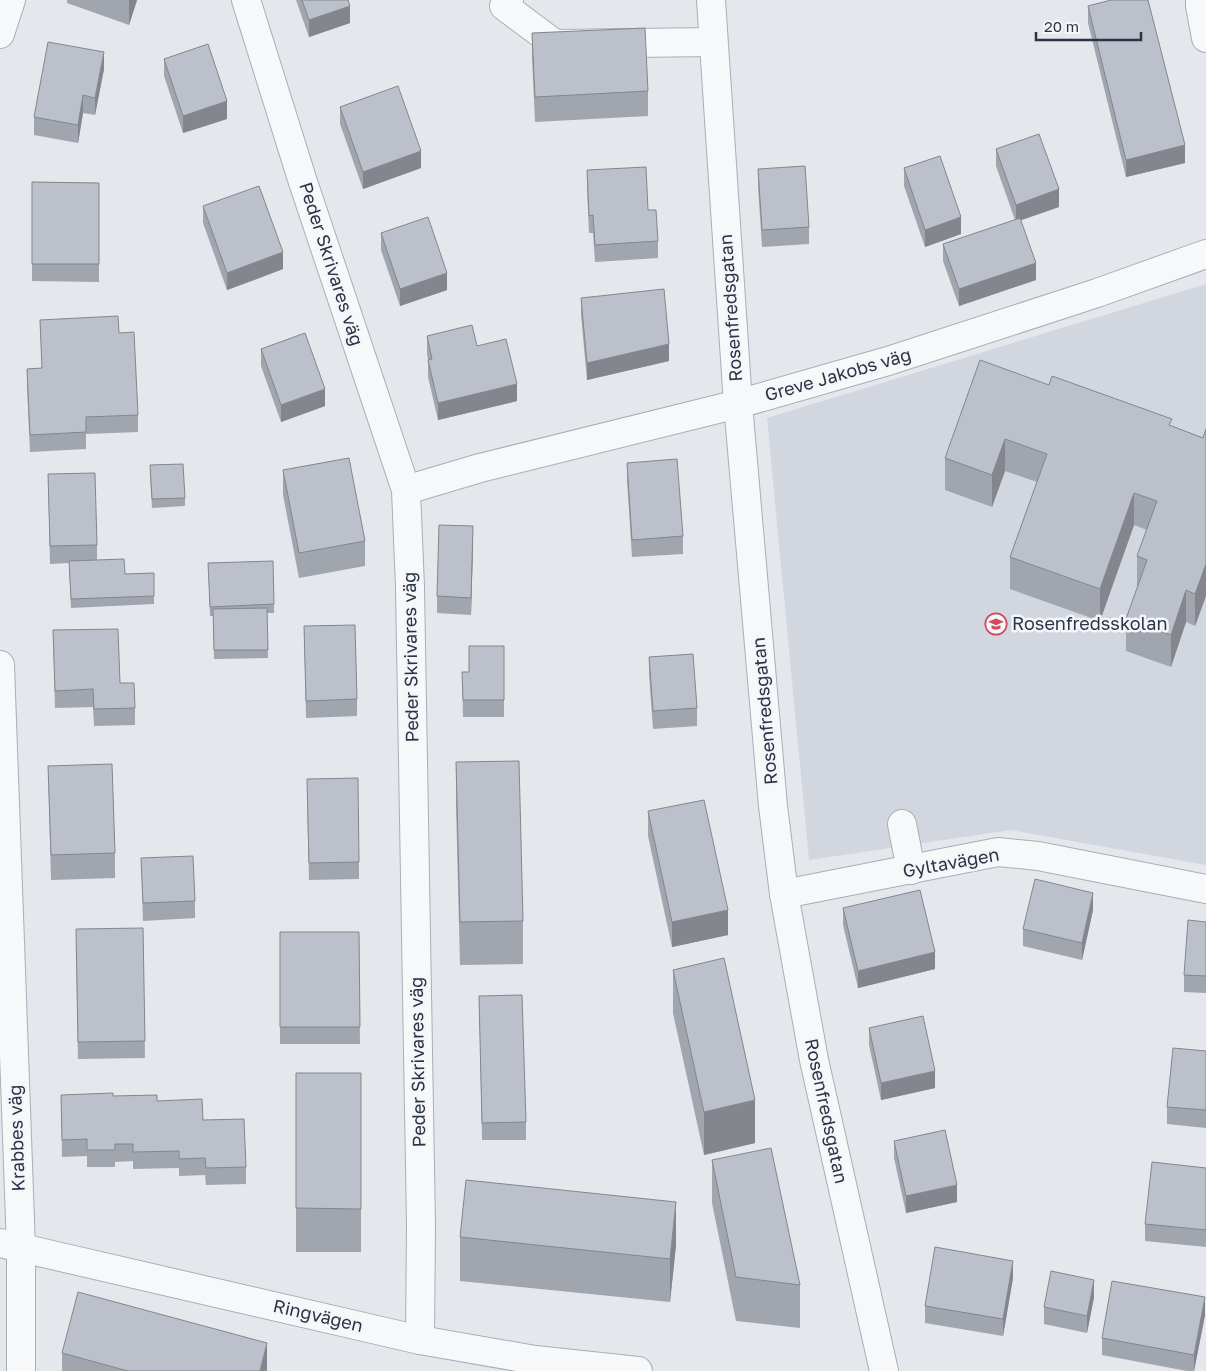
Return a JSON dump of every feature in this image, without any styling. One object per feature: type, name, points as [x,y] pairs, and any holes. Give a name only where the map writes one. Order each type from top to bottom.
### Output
[{"type":"street","points":[[0,34],[11,0]]},
{"type":"street","name":"Peder Skrivares väg","points":[[246,0],[302,179],[406,490],[410,587],[421,1226],[420,1340]]},
{"type":"street","points":[[509,0],[504,6],[555,44],[713,42]]},
{"type":"street","name":"Rosenfredsgatan","points":[[711,0],[738,404],[773,806],[784,894],[814,1060],[884,1371]]},
{"type":"street","points":[[1200,0],[1206,38]]},
{"type":"street","name":"Greve Jakobs väg","points":[[406,490],[480,468],[738,404],[888,361],[1097,293],[1206,254]]},
{"type":"street","name":"Krabbes väg","points":[[0,665],[11,1246],[21,1371]]},
{"type":"street","points":[[902,824],[911,870]]},
{"type":"street","name":"Gyltavägen","points":[[784,894],[998,852],[1038,856],[1206,889]]},
{"type":"street","name":"Ringvägen","points":[[11,1246],[535,1366],[638,1371]]},
{"type":"shaded area","name":"Rosenfredsskolan","points":[[1206,284],[1206,865],[1011,830],[809,860],[767,418]]},
{"type":"building","points":[[302,0],[348,0],[350,6],[309,20]]},
{"type":"building","points":[[1111,0],[1148,0],[1185,145],[1126,160],[1088,6]]},
{"type":"building","points":[[645,28],[648,91],[535,97],[532,33]]},
{"type":"building","points":[[48,42],[104,52],[95,98],[83,95],[78,125],[34,117]]},
{"type":"building","points":[[208,44],[227,101],[183,116],[164,59]]},
{"type":"building","points":[[398,86],[421,151],[363,172],[340,107]]},
{"type":"building","points":[[1039,134],[1059,189],[1016,205],[996,149]]},
{"type":"building","points":[[940,156],[961,217],[925,230],[904,168]]},
{"type":"building","points":[[805,166],[809,227],[762,230],[758,169]]},
{"type":"building","points":[[646,167],[648,210],[656,210],[658,241],[595,245],[593,215],[589,216],[587,170]]},
{"type":"building","points":[[32,182],[99,183],[99,264],[32,264]]},
{"type":"building","points":[[259,186],[283,252],[227,273],[203,206]]},
{"type":"building","points":[[428,217],[447,273],[400,289],[381,233]]},
{"type":"building","points":[[1020,218],[1036,263],[959,289],[943,244]]},
{"type":"building","points":[[664,289],[669,344],[587,363],[581,298]]},
{"type":"building","points":[[118,316],[119,333],[134,332],[138,415],[86,417],[86,432],[30,435],[27,369],[42,368],[40,320]]},
{"type":"building","points":[[472,325],[477,346],[506,339],[517,384],[438,403],[428,360],[432,359],[427,336]]},
{"type":"building","points":[[305,333],[325,389],[281,405],[261,349]]},
{"type":"building","points":[[980,360],[1049,385],[1052,376],[1172,419],[1169,425],[1203,438],[1206,429],[1206,564],[1195,594],[1186,590],[1171,635],[1126,619],[1147,560],[1137,556],[1157,501],[1134,493],[1100,589],[1010,557],[1047,454],[1005,439],[992,475],[945,458]]},
{"type":"building","points":[[349,458],[365,541],[299,553],[283,470]]},
{"type":"building","points":[[677,459],[683,536],[632,540],[627,463]]},
{"type":"building","points":[[183,464],[185,498],[152,499],[150,465]]},
{"type":"building","points":[[95,473],[97,545],[50,546],[48,474]]},
{"type":"building","points":[[439,525],[473,526],[471,598],[437,596]]},
{"type":"building","points":[[124,559],[125,574],[154,573],[154,596],[71,599],[69,561]]},
{"type":"building","points":[[273,561],[274,604],[210,607],[208,563]]},
{"type":"building","points":[[267,608],[268,650],[214,650],[213,609]]},
{"type":"building","points":[[355,625],[357,699],[306,701],[304,626]]},
{"type":"building","points":[[118,629],[120,683],[134,683],[135,708],[94,709],[93,689],[55,691],[53,630]]},
{"type":"building","points":[[469,646],[504,646],[504,700],[463,700],[462,672],[469,672]]},
{"type":"building","points":[[693,654],[697,708],[653,711],[649,657]]},
{"type":"building","points":[[519,761],[523,921],[460,922],[456,762]]},
{"type":"building","points":[[112,764],[115,853],[51,855],[48,766]]},
{"type":"building","points":[[358,778],[359,862],[309,863],[307,779]]},
{"type":"building","points":[[704,800],[728,910],[672,922],[648,811]]},
{"type":"building","points":[[193,856],[195,901],[143,903],[141,858]]},
{"type":"building","points":[[1035,879],[1093,893],[1082,943],[1023,929]]},
{"type":"building","points":[[920,890],[935,952],[858,971],[843,908]]},
{"type":"building","points":[[1188,920],[1206,922],[1206,976],[1184,975]]},
{"type":"building","points":[[143,928],[145,1041],[78,1042],[76,929]]},
{"type":"building","points":[[280,932],[359,932],[360,1027],[280,1027]]},
{"type":"building","points":[[724,958],[755,1100],[704,1112],[673,970]]},
{"type":"building","points":[[522,995],[526,1122],[482,1123],[479,996]]},
{"type":"building","points":[[923,1016],[935,1071],[881,1083],[869,1028]]},
{"type":"building","points":[[1173,1048],[1206,1051],[1206,1110],[1167,1107]]},
{"type":"building","points":[[296,1073],[361,1073],[361,1209],[296,1208]]},
{"type":"building","points":[[113,1093],[113,1096],[157,1095],[157,1101],[202,1099],[203,1120],[244,1119],[246,1167],[206,1168],[205,1158],[179,1159],[179,1151],[133,1152],[133,1144],[115,1144],[115,1150],[87,1150],[87,1139],[62,1140],[61,1095]]},
{"type":"building","points":[[945,1130],[957,1185],[906,1196],[894,1141]]},
{"type":"building","points":[[771,1148],[800,1285],[736,1277],[712,1160]]},
{"type":"building","points":[[1152,1162],[1206,1168],[1206,1230],[1145,1224]]},
{"type":"building","points":[[466,1180],[676,1202],[670,1259],[460,1237]]},
{"type":"building","points":[[935,1247],[1013,1261],[1003,1319],[925,1306]]},
{"type":"building","points":[[1051,1271],[1094,1280],[1087,1316],[1044,1307]]},
{"type":"building","points":[[1112,1281],[1205,1297],[1194,1355],[1102,1338]]},
{"type":"building","points":[[78,1292],[267,1343],[260,1371],[128,1371],[62,1353]]},
{"type":"place","name":"Rosenfredsskolan","points":[[996,624]]}]
